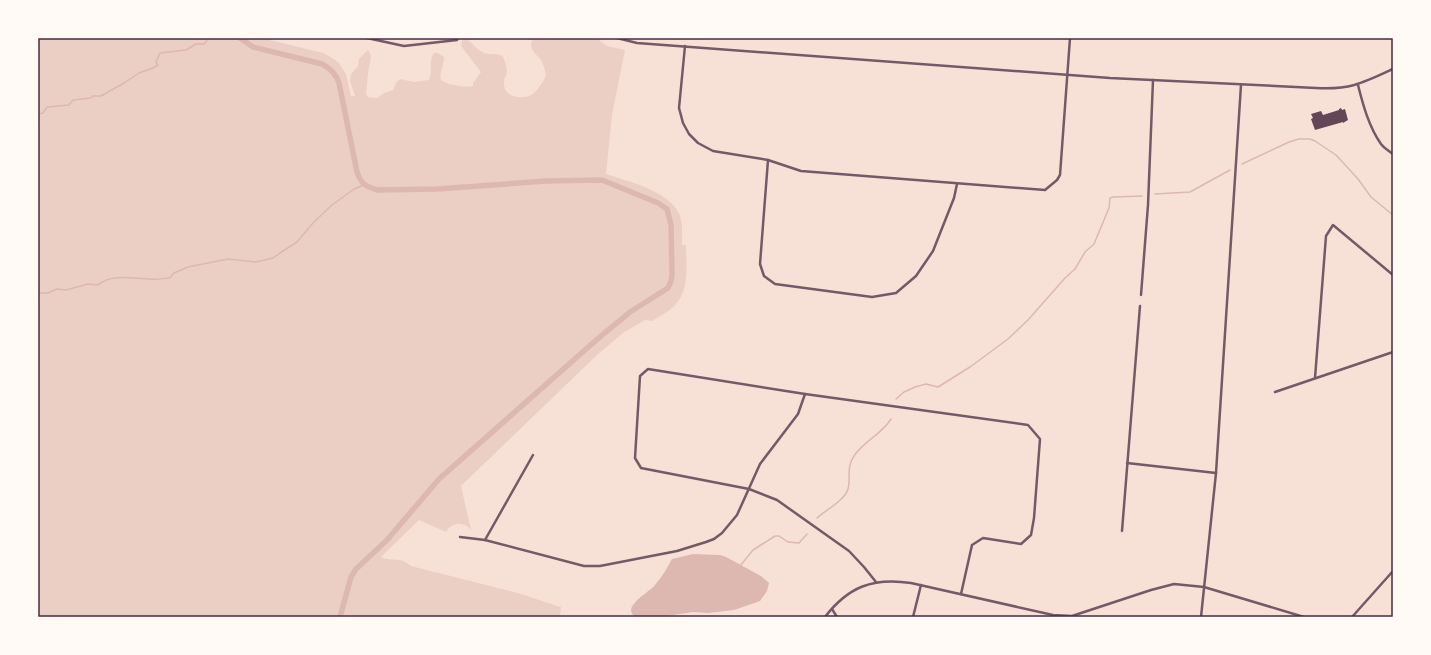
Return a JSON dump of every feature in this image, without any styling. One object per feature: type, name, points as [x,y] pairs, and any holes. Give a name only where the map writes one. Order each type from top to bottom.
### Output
[{"type":"street","points":[[367,38],[404,46],[457,40],[458,38]]},
{"type":"street","points":[[617,38],[637,43],[1067,75],[1328,89],[1358,85],[1393,69]]},
{"type":"street","points":[[685,46],[679,108],[683,123],[689,134],[698,143],[713,151],[768,160],[801,171],[1045,190],[1057,180],[1060,174],[1070,38]]},
{"type":"street","points":[[1141,295],[1148,204],[1154,80]]},
{"type":"street","points":[[1201,617],[1216,473],[1241,85]]},
{"type":"street","points":[[1358,85],[1364,109],[1372,127],[1381,144],[1393,154]]},
{"type":"street","points":[[768,160],[760,264],[764,276],[775,284],[872,297],[896,293],[916,276],[933,251],[954,198],[957,184]]},
{"type":"street","points":[[1315,378],[1326,236],[1332,225],[1393,275]]},
{"type":"street","points":[[1122,532],[1140,306]]},
{"type":"street","points":[[1275,392],[1393,352]]},
{"type":"street","points":[[876,582],[854,556],[842,545],[784,504],[749,489],[641,468],[635,458],[640,376],[648,369],[805,394],[1028,425],[1040,439],[1034,518],[1031,535],[1021,544],[983,538],[972,545],[961,594]]},
{"type":"street","points":[[460,537],[485,540],[584,566],[600,566],[677,551],[714,539],[722,533],[737,515],[760,464],[798,414],[805,394]]},
{"type":"street","points":[[485,540],[533,455]]},
{"type":"street","points":[[1127,463],[1216,473]]},
{"type":"street","points":[[1352,617],[1393,571]]},
{"type":"street","points":[[825,617],[846,594],[876,582],[898,581],[1053,615],[1072,616],[1174,584],[1204,587],[1304,617]]},
{"type":"street","points":[[913,617],[921,585]]},
{"type":"street","points":[[831,609],[837,617]]},
{"type":"shaded area","points":[[38,38],[262,38],[323,53],[334,59],[339,63],[346,74],[351,96],[355,96],[350,81],[351,74],[358,66],[359,59],[368,50],[371,59],[366,94],[368,97],[377,98],[384,93],[393,90],[396,83],[400,79],[414,82],[429,80],[431,73],[431,59],[434,53],[438,53],[444,57],[441,80],[457,86],[473,86],[473,83],[481,72],[461,46],[464,38],[484,53],[500,55],[503,57],[507,71],[504,82],[505,90],[512,96],[516,97],[526,97],[534,93],[541,85],[546,75],[541,60],[531,48],[533,38],[596,38],[607,46],[625,50],[612,115],[606,174],[637,184],[659,194],[668,200],[680,216],[682,223],[682,245],[686,245],[686,276],[680,299],[673,307],[661,316],[652,321],[645,320],[623,333],[596,356],[461,486],[471,530],[465,525],[458,524],[451,526],[446,532],[419,520],[381,557],[385,559],[403,561],[411,566],[518,593],[561,607],[560,617],[38,617]]},
{"type":"shaded area","points":[[693,554],[720,555],[726,557],[761,576],[769,583],[767,591],[760,601],[734,610],[708,613],[693,612],[660,617],[635,617],[631,608],[655,585],[672,559]]},
{"type":"building","points":[[1341,108],[1342,110],[1345,109],[1348,120],[1343,123],[1315,130],[1311,119],[1313,118],[1311,114],[1321,111],[1323,115]]},
{"type":"waterway","points":[[38,114],[43,113],[47,107],[69,105],[73,100],[101,96],[139,73],[158,65],[156,62],[160,53],[186,50],[196,44],[204,44],[209,38]]},
{"type":"waterway","points":[[236,38],[244,42]]},
{"type":"waterway","points":[[240,38],[253,47],[322,64],[328,67],[339,83],[357,172],[362,182],[370,188],[378,190],[437,189],[546,181],[602,180],[658,203],[667,209],[671,225],[672,275],[668,288],[630,312],[602,335],[439,479],[387,540],[356,569],[351,577],[340,617]]},
{"type":"waterway","points":[[1242,164],[1289,142],[1299,139],[1310,139],[1336,155],[1358,179],[1371,197],[1393,215]]},
{"type":"waterway","points":[[1155,194],[1190,192],[1230,170]]},
{"type":"waterway","points":[[38,295],[57,289],[66,290],[88,284],[98,285],[104,281],[117,278],[170,278],[174,273],[188,267],[228,259],[256,262],[273,258],[297,242],[313,223],[332,205],[354,189],[364,185]]},
{"type":"waterway","points":[[896,399],[904,392],[915,387],[926,384],[938,387],[970,367],[1008,339],[1028,320],[1065,278],[1075,269],[1085,252],[1094,244],[1109,208],[1110,198],[1142,196]]},
{"type":"waterway","points":[[817,518],[839,501],[846,493],[849,485],[849,468],[854,456],[883,429],[891,419]]},
{"type":"waterway","points":[[740,566],[753,550],[775,536],[779,536],[788,542],[799,543],[807,534]]}]
